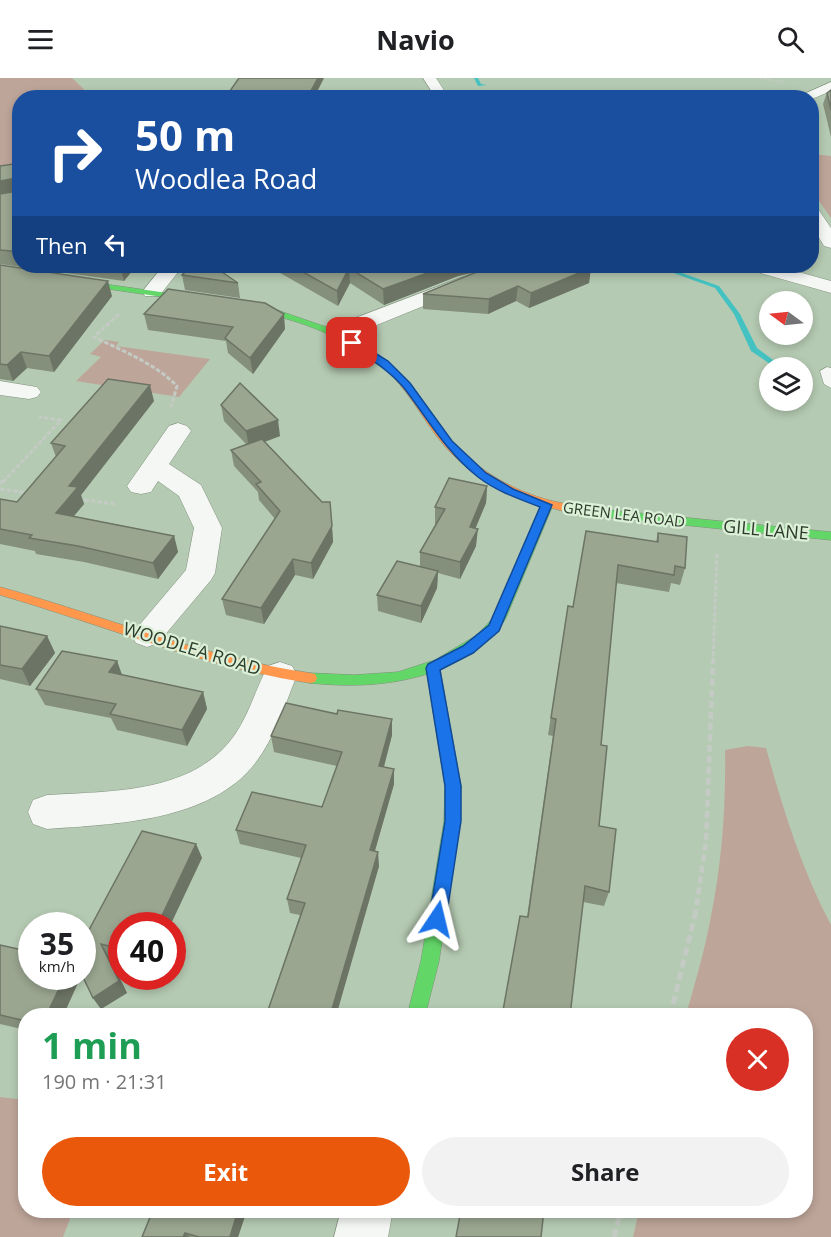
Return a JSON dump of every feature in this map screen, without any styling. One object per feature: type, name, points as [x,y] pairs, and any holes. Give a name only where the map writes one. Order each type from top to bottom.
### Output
[{"type":"street","points":[[819,224],[831,242]]},
{"type":"street","name":"GREEN LEA ROAD","points":[[14,273],[297,316],[337,333],[384,363],[399,378],[448,443],[482,475],[509,491],[547,505],[642,519],[701,524]]},
{"type":"street","points":[[148,292],[166,273]]},
{"type":"street","points":[[782,273],[831,287]]},
{"type":"street","points":[[337,333],[466,282],[487,277]]},
{"type":"street","points":[[0,388],[29,392]]},
{"type":"street","points":[[147,635],[200,573],[208,528],[191,491],[148,476],[178,430]]},
{"type":"street","name":"WOODLEA ROAD","points":[[0,591],[147,635],[212,658],[280,675],[366,682],[404,676],[433,668],[468,650],[495,627],[547,505]]},
{"type":"street","name":"GILL LANE","points":[[701,524],[831,536]]},
{"type":"street","points":[[418,1008],[430,961],[453,821],[453,786],[433,668]]},
{"type":"street","points":[[47,812],[132,806],[172,798],[210,781],[236,760],[252,737],[280,675]]},
{"type":"street","points":[[361,1237],[366,1218]]},
{"type":"path","points":[[148,292],[94,337],[160,371],[177,386],[171,400],[169,421],[178,430]]},
{"type":"path","points":[[32,416],[61,420],[1,484],[34,493]]},
{"type":"path","points":[[68,498],[124,505]]},
{"type":"path","points":[[672,1008],[695,916],[706,842],[718,526]]},
{"type":"path","points":[[614,1237],[619,1218]]},
{"type":"shaded area","points":[[0,78],[72,78],[85,90],[12,90],[12,166],[0,169]]},
{"type":"shaded area","points":[[819,155],[831,156],[831,218],[819,201]]},
{"type":"shaded area","points":[[105,340],[119,342],[116,346],[210,359],[179,397],[76,381],[101,357],[90,354]]},
{"type":"shaded area","points":[[748,746],[766,748],[794,838],[820,904],[831,925],[831,1237],[633,1237],[637,1218],[813,1218],[813,1008],[688,1008],[706,941],[721,855],[725,750]]},
{"type":"shaded area","points":[[0,1097],[18,1099],[18,1218],[70,1218],[63,1237],[0,1237]]},
{"type":"building","points":[[239,78],[318,78],[311,90],[231,90]]},
{"type":"building","points":[[831,90],[831,110],[827,93]]},
{"type":"building","points":[[12,164],[12,179],[0,181],[0,166]]},
{"type":"building","points":[[12,192],[12,251],[0,250],[0,194]]},
{"type":"building","points":[[0,265],[12,267],[12,273],[54,273],[108,281],[49,356],[21,352],[7,365],[0,364]]},
{"type":"building","points":[[184,273],[223,273],[238,283],[182,275]]},
{"type":"building","points":[[305,273],[346,273],[337,291]]},
{"type":"building","points":[[357,273],[428,273],[383,289]]},
{"type":"building","points":[[474,273],[579,273],[531,293],[518,286],[489,299],[423,294]]},
{"type":"building","points":[[168,289],[265,303],[284,314],[250,358],[225,338],[233,327],[144,314]]},
{"type":"building","points":[[108,379],[150,385],[69,486],[78,487],[56,513],[174,536],[153,563],[78,546],[29,538],[32,535],[0,529],[0,499],[17,502],[65,446],[51,443]]},
{"type":"building","points":[[240,383],[278,420],[246,431],[221,405]]},
{"type":"building","points":[[262,439],[322,502],[330,502],[332,526],[311,563],[293,559],[261,608],[222,599],[280,511],[256,484],[261,482],[231,450]]},
{"type":"building","points":[[449,478],[487,486],[470,527],[478,529],[460,562],[420,552],[445,509],[435,507]]},
{"type":"building","points":[[586,531],[658,542],[658,533],[687,537],[685,568],[675,566],[674,575],[618,565],[601,745],[607,746],[599,826],[616,829],[609,892],[585,886],[571,1008],[503,1008],[520,916],[528,917],[556,719],[551,718],[568,606],[573,607]]},
{"type":"building","points":[[397,561],[438,571],[421,606],[377,595]]},
{"type":"building","points":[[0,626],[47,636],[22,669],[0,665]]},
{"type":"building","points":[[62,651],[117,661],[109,672],[203,692],[182,730],[110,714],[116,704],[36,689]]},
{"type":"building","points":[[286,703],[337,714],[338,710],[392,719],[379,766],[394,769],[370,850],[378,852],[332,1008],[269,1008],[305,903],[287,899],[306,845],[236,830],[252,792],[322,807],[342,752],[271,736]]},
{"type":"building","points":[[142,831],[196,844],[164,912],[108,912],[108,946],[101,944],[108,958],[108,988],[93,998],[89,990],[96,990],[96,917]]},
{"type":"building","points":[[0,945],[18,949],[18,990],[58,990],[50,1008],[18,1008],[18,1019],[0,1015]]},
{"type":"building","points":[[150,1218],[236,1218],[230,1237],[199,1237],[185,1233],[183,1237],[142,1237]]},
{"type":"building","points":[[460,1218],[543,1218],[541,1237],[456,1237]]},
{"type":"waterway","points":[[476,78],[479,85],[485,85]]},
{"type":"waterway","points":[[677,273],[717,287],[737,314],[754,349],[765,357]]},
{"type":"traffic: fast","points":[[0,271],[12,273]]},
{"type":"traffic: fast","points":[[14,273],[268,310],[300,319],[346,339],[388,367]]},
{"type":"traffic: fast","points":[[310,678],[376,680],[398,677],[440,663],[482,639],[493,629],[500,618],[547,505]]},
{"type":"traffic: fast","points":[[598,513],[831,536]]},
{"type":"traffic: fast","points":[[418,1008],[430,961],[452,821],[453,786],[433,668]]},
{"type":"traffic: slow","points":[[388,367],[411,391],[442,436],[475,470],[493,482],[532,499],[598,513]]},
{"type":"traffic: slow","points":[[0,591],[232,664],[310,678]]},
{"type":"route","points":[[352,343],[384,363],[406,385],[448,443],[482,475],[509,491],[547,505],[495,627],[468,650],[433,668],[453,786],[453,821],[437,919]]}]
